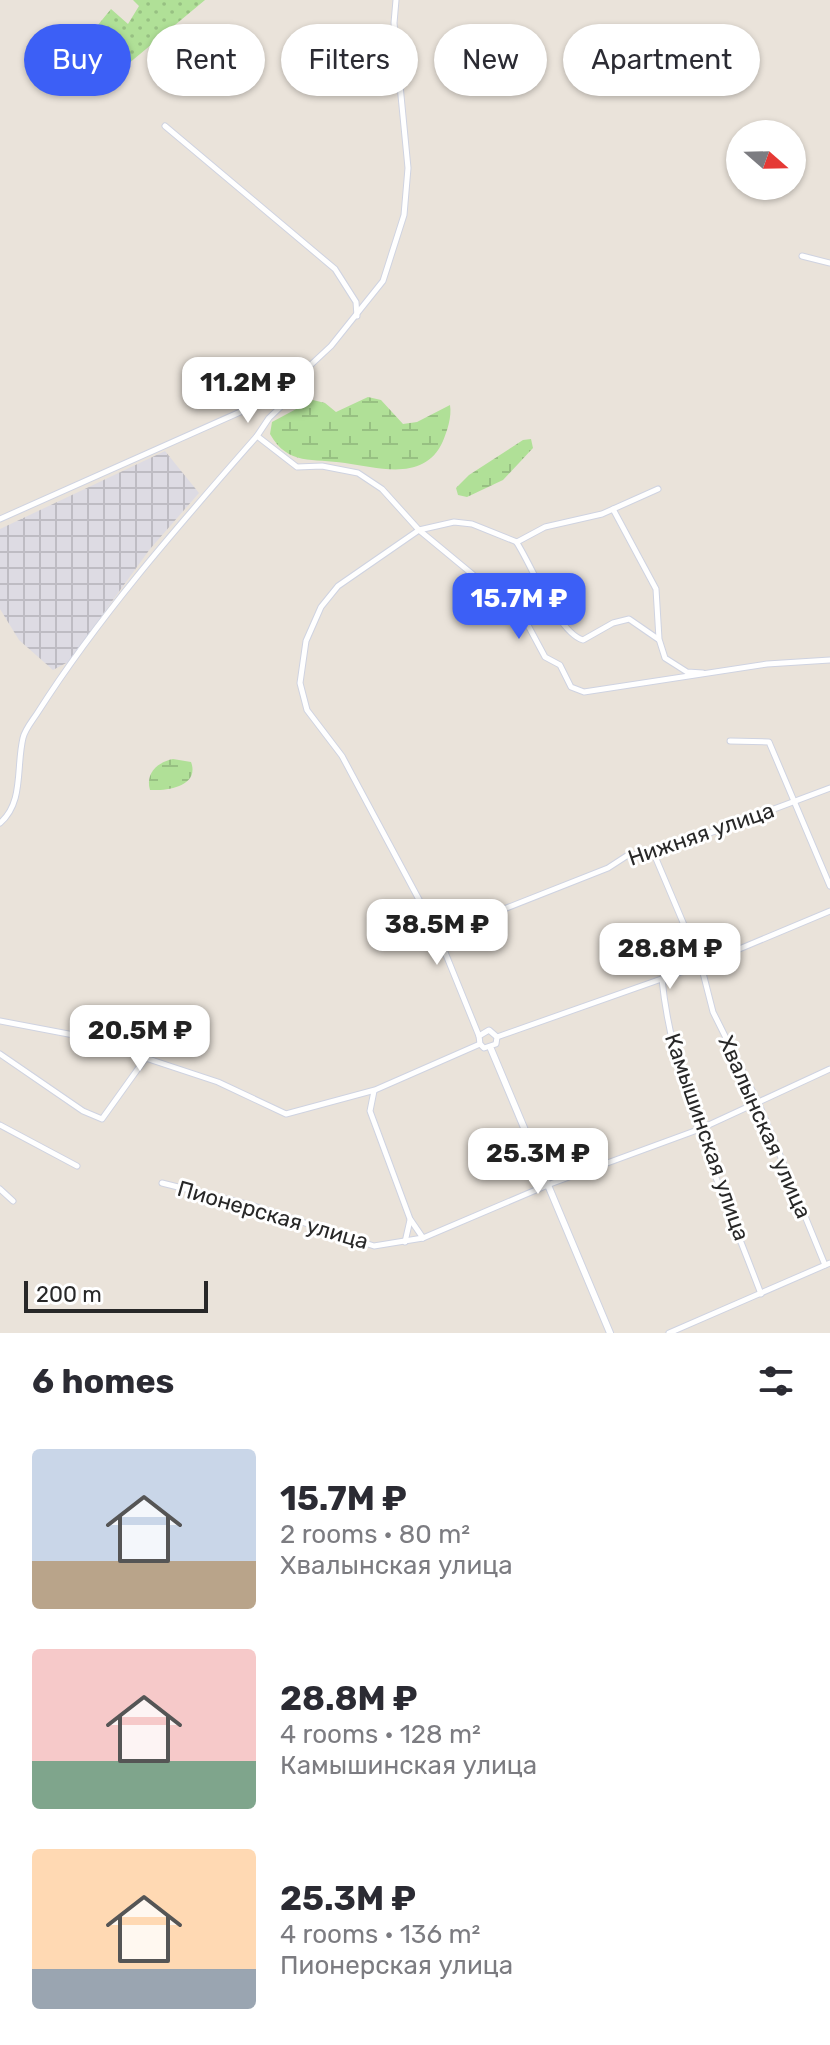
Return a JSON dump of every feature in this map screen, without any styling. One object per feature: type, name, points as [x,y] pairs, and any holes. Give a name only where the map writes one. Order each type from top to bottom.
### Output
[{"type":"street","points":[[0,823],[10,815],[16,799],[23,735],[44,703],[117,602],[257,436],[302,373],[357,316],[383,281],[404,215],[408,168],[394,23],[396,0]]},
{"type":"street","points":[[165,126],[335,269],[356,302],[357,316]]},
{"type":"street","points":[[802,256],[830,263]]},
{"type":"street","points":[[0,519],[294,388]]},
{"type":"street","points":[[257,436],[297,467],[322,466],[358,473],[382,489],[419,530],[523,616],[545,657],[560,665],[571,687],[584,692],[714,675],[767,664],[830,660]]},
{"type":"street","points":[[517,542],[545,527],[613,509],[658,489]]},
{"type":"street","points":[[613,509],[656,589],[659,639],[665,658],[687,672],[714,675]]},
{"type":"street","points":[[480,1044],[438,935],[411,890],[342,756],[307,710],[300,683],[306,641],[321,607],[338,586],[419,530],[454,522],[472,524],[517,542],[550,603],[575,638],[583,640],[613,623],[629,619],[659,639]]},
{"type":"street","points":[[730,741],[769,742],[830,883]]},
{"type":"street","name":"Нижняя улица","points":[[438,935],[608,868],[628,855],[654,854],[830,788]]},
{"type":"street","name":"Хвалынская улица","points":[[654,854],[701,965],[713,1012],[759,1104],[827,1264]]},
{"type":"street","points":[[491,1049],[497,1037],[701,965],[830,911]]},
{"type":"street","name":"Камышинская улица","points":[[662,979],[665,1013],[700,1129],[761,1294]]},
{"type":"street","points":[[0,1021],[79,1036],[218,1082],[286,1114],[375,1090],[480,1044],[491,1049],[610,1333]]},
{"type":"street","points":[[479,1036],[489,1030],[497,1037]]},
{"type":"street","points":[[0,1054],[83,1111],[102,1119],[145,1059]]},
{"type":"street","name":"Пионерская улица","points":[[162,1183],[254,1206],[374,1246],[405,1242],[423,1238],[550,1184],[700,1129],[830,1069]]},
{"type":"street","points":[[375,1090],[370,1111],[410,1219],[423,1238]]},
{"type":"street","points":[[0,1125],[77,1166]]},
{"type":"street","points":[[0,1189],[13,1201]]},
{"type":"street","points":[[405,1242],[410,1219]]},
{"type":"street","points":[[669,1333],[827,1264]]},
{"type":"shaded area","points":[[165,451],[199,493],[150,549],[68,662],[53,670],[19,640],[0,609],[0,529]]},
{"type":"green space","points":[[133,0],[205,0],[176,24],[147,24],[147,48],[131,62],[131,24],[128,24],[139,6]]},
{"type":"green space","points":[[111,9],[128,24],[99,24]]},
{"type":"green space","points":[[368,397],[381,400],[403,424],[417,422],[450,405],[448,428],[435,454],[425,462],[400,469],[302,459],[285,451],[270,434],[272,422],[313,400],[325,403],[336,412]]},
{"type":"green space","points":[[531,439],[533,448],[503,480],[467,497],[458,495],[456,488],[469,475],[523,440]]},
{"type":"green space","points":[[173,759],[191,762],[191,777],[173,788],[150,790],[149,778],[154,769]]}]
